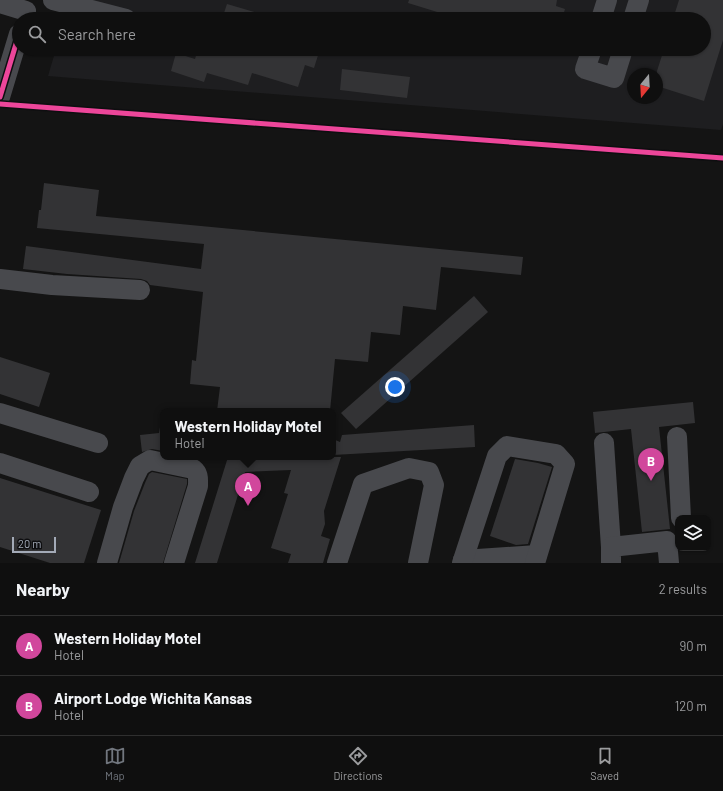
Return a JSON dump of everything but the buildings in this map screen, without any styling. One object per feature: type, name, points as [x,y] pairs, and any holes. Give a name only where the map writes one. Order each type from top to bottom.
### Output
[{"type":"street","points":[[53,0],[99,12]]},
{"type":"street","points":[[603,12],[607,0]]},
{"type":"street","points":[[635,12],[639,0]]},
{"type":"street","points":[[0,3],[26,10]]},
{"type":"street","points":[[0,97],[12,56]]},
{"type":"street","points":[[590,56],[585,69],[614,78],[621,56]]},
{"type":"street","points":[[0,279],[52,285],[140,290]]},
{"type":"street","points":[[0,413],[98,443]]},
{"type":"street","points":[[677,437],[681,515]]},
{"type":"street","points":[[604,443],[611,555],[672,537],[668,563]]},
{"type":"street","points":[[507,446],[556,454],[565,464],[536,559],[463,562],[497,456],[507,446]]},
{"type":"street","points":[[107,563],[123,507],[134,478],[140,466],[150,460],[193,469],[199,477],[198,486],[174,563]]},
{"type":"street","points":[[0,463],[89,492]]},
{"type":"street","points":[[337,563],[364,484],[409,468],[429,472],[434,485],[418,563]]},
{"type":"shaded area","points":[[70,0],[723,0],[723,124],[721,130],[48,76],[54,56],[711,56],[711,12],[67,12]]},
{"type":"cycle path","points":[[0,97],[12,56]]},
{"type":"cycle path","points":[[0,104],[723,158]]},
{"type":"place","name":"Airport Lodge Wichita Kansas","points":[[651,481]]},
{"type":"place","name":"Western Holiday Motel","points":[[248,506]]}]
